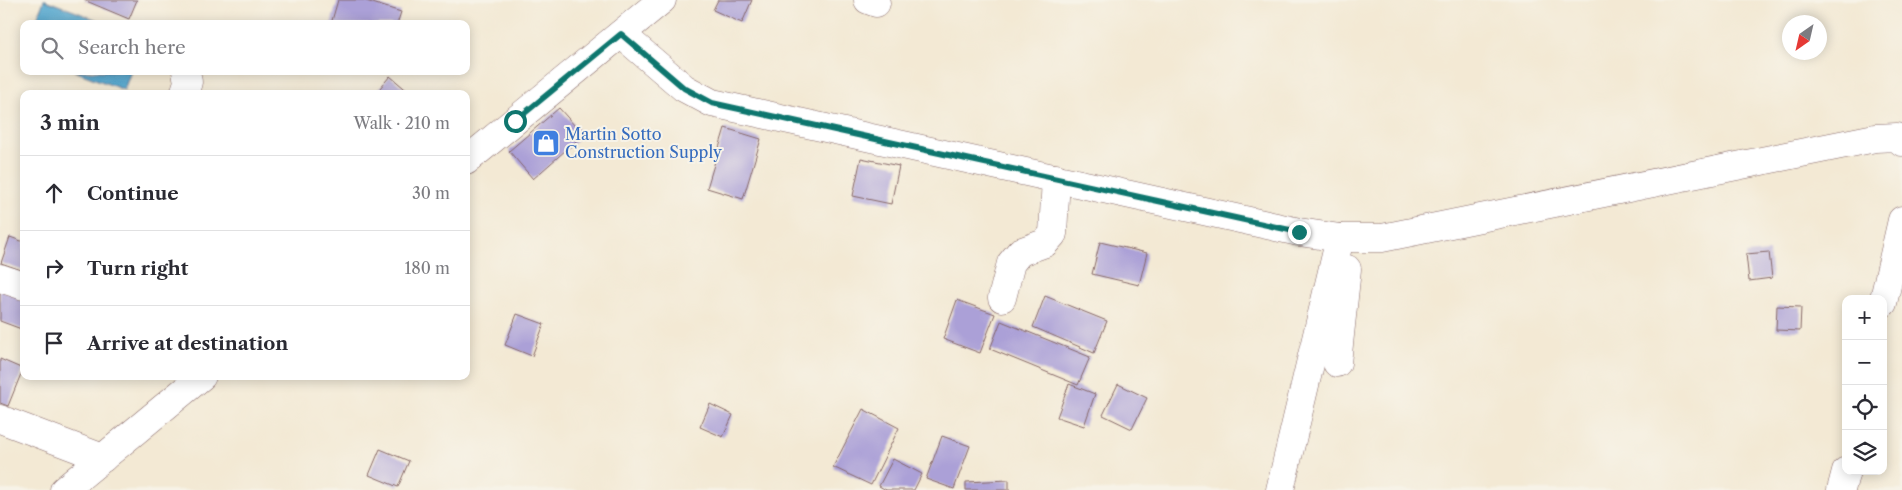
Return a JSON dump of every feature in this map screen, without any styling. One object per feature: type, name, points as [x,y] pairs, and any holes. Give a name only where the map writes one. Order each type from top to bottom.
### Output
[{"type":"street","points":[[470,158],[662,0]]},
{"type":"street","points":[[621,34],[684,88],[712,103],[1299,232],[1345,238],[1382,238],[1875,138],[1900,138]]},
{"type":"street","points":[[185,90],[188,82],[187,75]]},
{"type":"street","points":[[1002,298],[1011,263],[1020,252],[1045,243],[1053,234],[1056,178]]},
{"type":"street","points":[[1885,295],[1902,220]]},
{"type":"street","points":[[1337,364],[1345,238]]},
{"type":"street","points":[[1280,490],[1345,238]]},
{"type":"street","points":[[0,278],[20,285]]},
{"type":"street","points":[[64,490],[196,380]]},
{"type":"street","points":[[0,419],[104,458]]},
{"type":"street","points":[[1841,490],[1845,475]]},
{"type":"water","points":[[45,0],[98,20],[36,20]]},
{"type":"water","points":[[85,75],[130,75],[124,90]]},
{"type":"building","points":[[84,0],[137,0],[129,19]]},
{"type":"building","points":[[338,0],[363,0],[401,12],[398,20],[332,20]]},
{"type":"building","points":[[718,0],[752,0],[742,23],[713,10]]},
{"type":"building","points":[[390,76],[406,90],[378,90]]},
{"type":"building","name":"Martin Sotto Construction Supply","points":[[559,108],[583,135],[533,179],[509,151]]},
{"type":"building","points":[[725,128],[761,139],[743,199],[707,188]]},
{"type":"building","points":[[861,158],[899,166],[891,204],[853,196]]},
{"type":"building","points":[[10,237],[20,241],[20,270],[1,263]]},
{"type":"building","points":[[1100,242],[1147,253],[1139,285],[1092,274]]},
{"type":"building","points":[[1769,252],[1772,278],[1749,281],[1746,254]]},
{"type":"building","points":[[0,289],[20,296],[20,328],[0,321]]},
{"type":"building","points":[[1045,296],[1107,321],[1094,353],[1033,327]]},
{"type":"building","points":[[957,300],[995,314],[980,353],[943,339]]},
{"type":"building","points":[[1777,306],[1801,307],[1800,331],[1776,330]]},
{"type":"building","points":[[517,314],[544,324],[532,356],[505,345]]},
{"type":"building","points":[[1001,321],[1090,357],[1078,385],[990,349]]},
{"type":"building","points":[[0,359],[20,368],[20,376],[8,406],[0,403]]},
{"type":"building","points":[[1069,384],[1095,394],[1084,426],[1057,417]]},
{"type":"building","points":[[1118,384],[1147,398],[1132,429],[1103,415]]},
{"type":"building","points":[[710,404],[733,415],[723,437],[700,427]]},
{"type":"building","points":[[863,409],[899,428],[871,485],[833,467]]},
{"type":"building","points":[[942,436],[970,446],[954,489],[926,479]]},
{"type":"building","points":[[380,449],[409,461],[398,487],[369,475]]},
{"type":"building","points":[[893,459],[922,474],[914,490],[886,490],[879,486]]},
{"type":"building","points":[[1009,480],[1009,490],[966,490],[966,482]]},
{"type":"place","name":"Martin Sotto Construction Supply","points":[[546,143]]},
{"type":"route","points":[[515,121],[621,34],[684,88],[712,103],[1299,232]]}]
